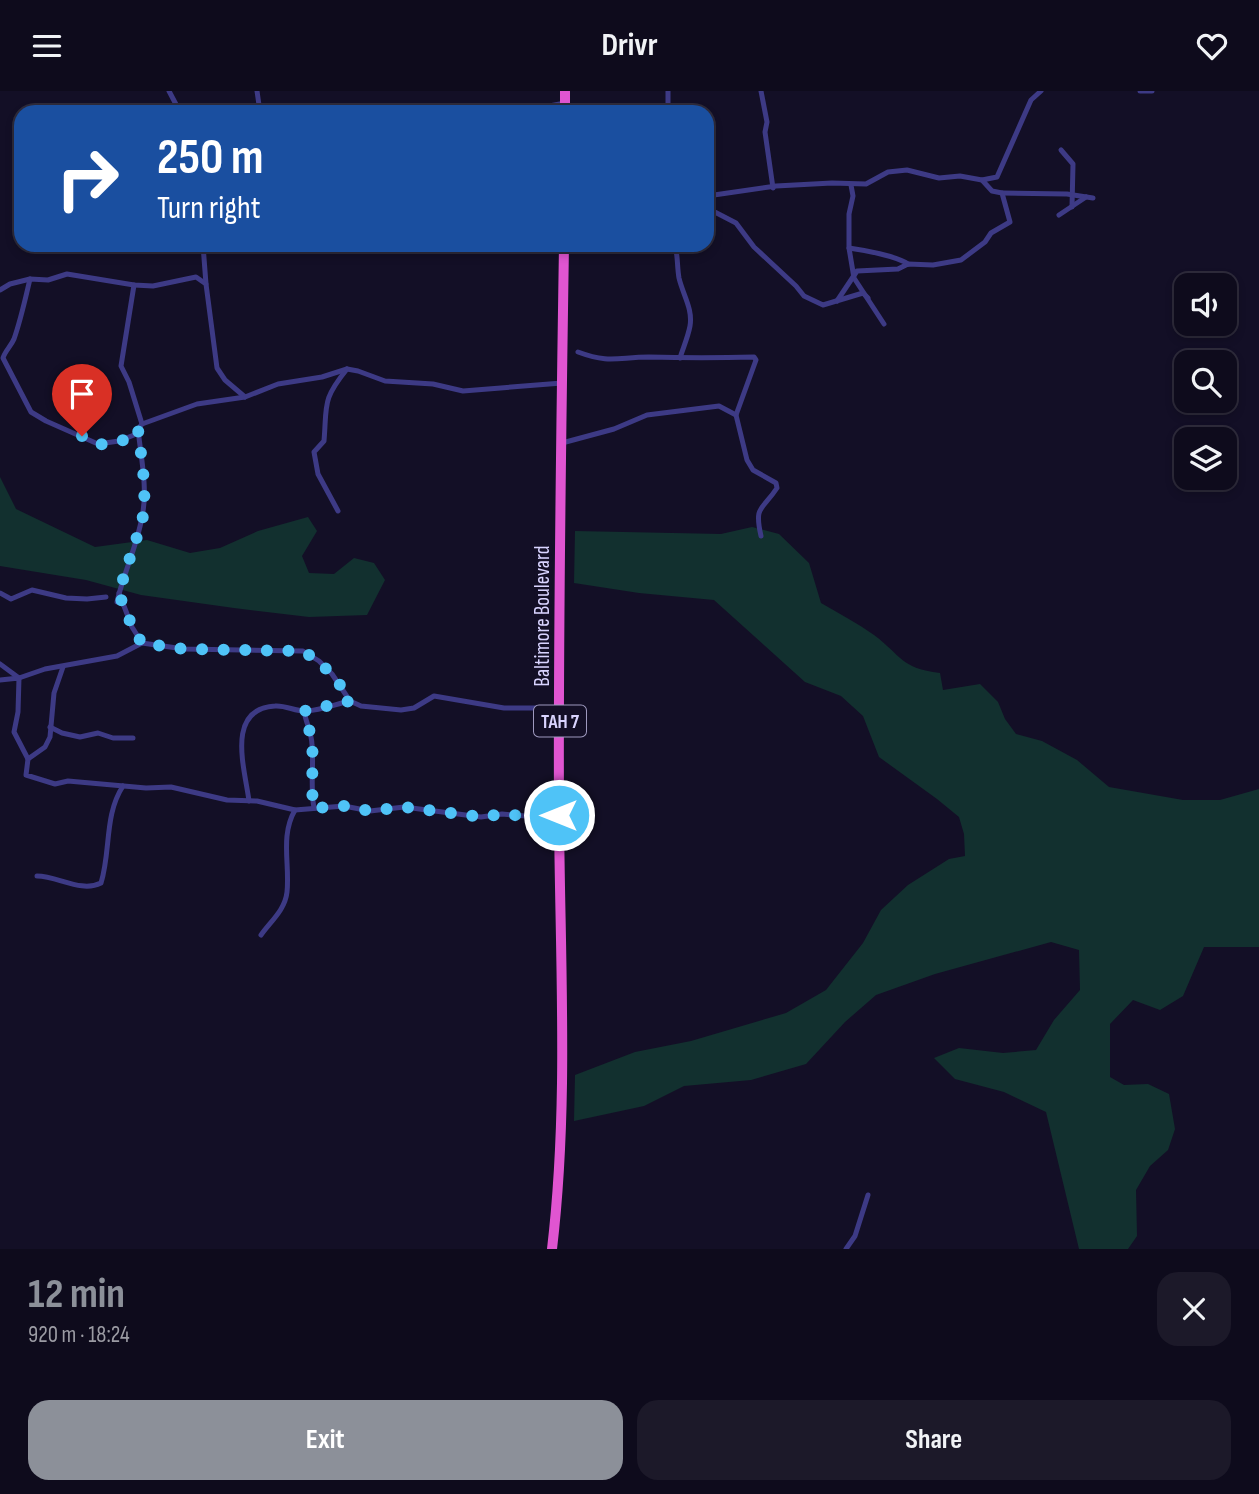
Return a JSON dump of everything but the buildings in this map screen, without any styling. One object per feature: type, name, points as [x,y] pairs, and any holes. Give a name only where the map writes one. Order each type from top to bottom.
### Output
[{"type":"highway","name":"Baltimore Boulevard","points":[[552,1249],[558,1198],[564,1035],[559,815],[564,252]]},
{"type":"street","points":[[761,91],[767,121],[765,132],[773,188]]},
{"type":"street","points":[[714,195],[832,183],[866,184],[888,172],[907,170],[939,178],[960,176],[982,180],[997,177],[1031,100],[1041,91]]},
{"type":"street","points":[[1140,91],[1152,91]]},
{"type":"street","points":[[1061,151],[1073,163],[1072,207]]},
{"type":"street","points":[[982,180],[992,191],[1002,193],[1089,197],[1059,215]]},
{"type":"street","points":[[851,185],[853,196],[849,214],[849,248],[854,278],[884,324]]},
{"type":"street","points":[[837,301],[857,271],[961,260],[985,242],[991,233],[1010,222],[1002,193]]},
{"type":"street","points":[[714,212],[736,223],[754,247],[804,296],[824,305],[863,293],[868,298]]},
{"type":"street","points":[[849,248],[873,251],[881,257],[903,260],[908,264]]},
{"type":"street","points":[[204,252],[217,368],[225,380],[245,397]]},
{"type":"street","points":[[677,252],[678,271],[688,303],[690,324],[680,358]]},
{"type":"street","points":[[0,290],[10,284],[30,279],[48,280],[67,274],[153,286],[196,277],[206,284]]},
{"type":"street","points":[[30,279],[21,319],[4,358],[31,412],[98,444],[119,441],[134,435],[140,427],[197,404],[245,397],[278,384],[323,377],[347,369],[384,381],[433,384],[463,391],[562,383]]},
{"type":"street","points":[[117,602],[143,515],[144,482],[140,427],[133,394],[121,366],[134,285]]},
{"type":"street","points":[[578,352],[597,359],[615,361],[644,357],[754,357],[752,372],[736,415],[747,460],[753,470],[776,483],[777,488],[759,509],[757,517],[761,536]]},
{"type":"street","points":[[338,511],[318,474],[314,452],[324,441],[325,407],[333,387],[347,369]]},
{"type":"street","points":[[562,443],[614,429],[647,415],[719,407],[736,415]]},
{"type":"street","points":[[0,593],[11,599],[32,590],[66,598],[106,597]]},
{"type":"street","points":[[119,593],[132,627],[142,643]]},
{"type":"street","points":[[0,680],[117,656],[142,643],[184,649],[303,651],[319,661],[332,674],[350,701],[361,706],[401,710],[414,708],[434,696],[504,708],[560,708]]},
{"type":"street","points":[[0,664],[19,678]]},
{"type":"street","points":[[27,759],[45,747],[50,737],[54,693],[63,667]]},
{"type":"street","points":[[19,678],[18,712],[14,732],[27,759],[26,775],[55,784],[68,781],[172,787],[227,800],[249,801],[295,810],[344,806],[370,811],[404,807],[481,817],[502,814],[537,817],[559,815]]},
{"type":"street","points":[[249,801],[241,745],[242,728],[248,715],[276,705],[304,711],[350,701]]},
{"type":"street","points":[[304,711],[312,741],[311,781],[314,808]]},
{"type":"street","points":[[50,727],[80,737],[98,733],[113,738],[134,738]]},
{"type":"street","points":[[37,876],[51,876],[92,887],[101,883],[105,870],[111,809],[123,786]]},
{"type":"street","points":[[261,935],[281,911],[287,894],[287,823],[295,810]]},
{"type":"street","points":[[846,1249],[855,1236],[868,1195]]},
{"type":"green space","points":[[0,477],[16,509],[95,547],[147,540],[190,553],[220,548],[258,531],[308,517],[317,531],[302,556],[309,573],[334,574],[354,558],[374,563],[385,580],[367,615],[309,617],[141,595],[86,580],[0,566]]},
{"type":"green space","points":[[752,527],[779,534],[809,563],[821,603],[874,635],[909,664],[940,673],[943,690],[980,684],[998,702],[1005,719],[1016,734],[1042,741],[1077,760],[1109,787],[1183,800],[1220,800],[1259,789],[1259,947],[1204,947],[1183,996],[1160,1010],[1133,1000],[1110,1024],[1110,1077],[1124,1085],[1148,1084],[1169,1094],[1175,1129],[1168,1150],[1150,1166],[1136,1190],[1137,1236],[1128,1249],[1079,1249],[1046,1112],[1004,1092],[955,1079],[934,1058],[959,1048],[1003,1053],[1036,1050],[1054,1020],[1080,990],[1079,950],[1051,942],[935,974],[876,995],[845,1022],[806,1064],[751,1080],[684,1086],[644,1106],[574,1121],[575,1075],[635,1052],[691,1041],[786,1013],[826,990],[863,943],[881,910],[908,885],[949,859],[965,856],[964,834],[959,817],[879,757],[863,716],[841,696],[805,682],[714,600],[574,583],[575,531],[721,534]]},
{"type":"route","points":[[82,436],[98,444],[109,444],[134,435],[138,429],[144,482],[143,515],[135,549],[119,593],[132,627],[142,643],[184,649],[303,651],[319,661],[342,686],[350,701],[304,711],[312,741],[311,781],[314,808],[344,806],[370,811],[404,807],[481,817],[502,814],[537,817],[559,815]]}]
